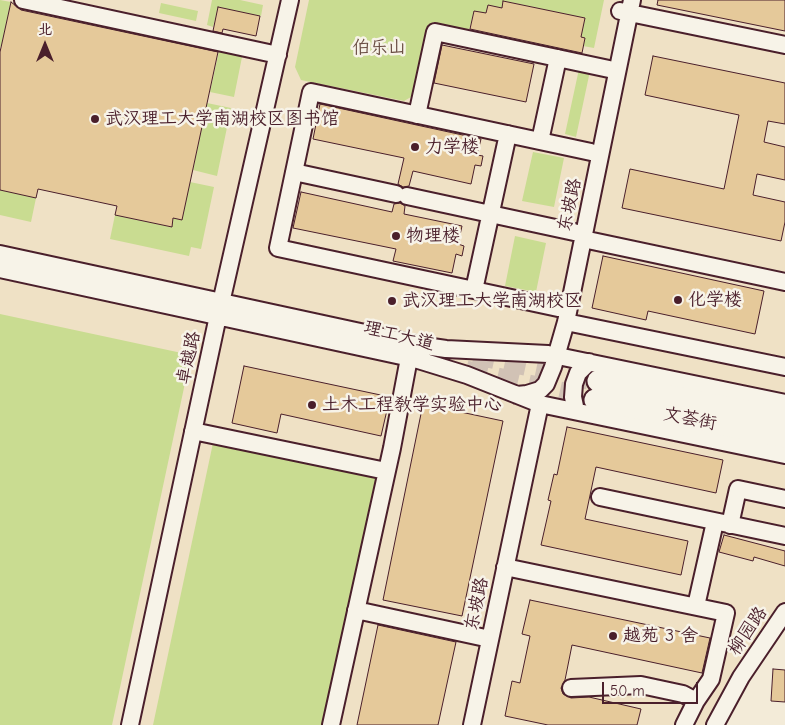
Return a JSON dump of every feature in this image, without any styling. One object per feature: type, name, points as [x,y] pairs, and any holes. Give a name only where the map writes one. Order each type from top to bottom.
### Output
[{"type":"main road","name":"文荟街","points":[[785,419],[597,390],[785,438]]},
{"type":"street","points":[[23,0],[278,55]]},
{"type":"street","name":"卓越路","points":[[130,725],[193,431],[290,0]]},
{"type":"street","points":[[626,6],[785,45]]},
{"type":"street","name":"东坡路","points":[[578,235],[591,152],[609,69],[626,6]]},
{"type":"street","name":"东坡路","points":[[516,395],[534,392],[543,387],[550,377],[553,354],[626,6]]},
{"type":"street","points":[[417,115],[435,32],[609,69]]},
{"type":"street","points":[[540,141],[558,58]]},
{"type":"street","points":[[591,152],[311,92],[278,248],[474,290],[562,315],[785,368]]},
{"type":"street","points":[[474,290],[508,134]]},
{"type":"street","points":[[294,172],[491,214],[785,282]]},
{"type":"street","name":"理工大道","points":[[0,254],[410,358],[467,375],[540,404],[785,455]]},
{"type":"street","name":"理工大道","points":[[0,269],[425,346],[446,349],[553,354],[785,404]]},
{"type":"street","points":[[331,725],[410,358]]},
{"type":"street","points":[[576,411],[573,397],[574,384],[578,373],[589,362]]},
{"type":"street","name":"东坡路","points":[[472,725],[540,404]]},
{"type":"street","points":[[193,431],[386,471]]},
{"type":"street","points":[[696,606],[722,523],[738,489],[785,499]]},
{"type":"street","points":[[600,497],[785,536]]},
{"type":"street","points":[[505,567],[726,613],[711,679],[696,701],[684,725]]},
{"type":"street","points":[[356,610],[490,639]]},
{"type":"street","name":"柳园路","points":[[715,725],[741,677],[785,612]]},
{"type":"street","points":[[571,688],[641,685],[683,694],[696,701]]},
{"type":"shaded area","name":"武汉理工大学南湖校区","points":[[0,0],[785,0],[785,603],[765,630],[707,725],[0,725]]},
{"type":"green space","points":[[0,0],[11,2],[1,47],[0,46]]},
{"type":"green space","points":[[212,0],[240,0],[263,5],[261,16],[218,7],[213,27],[207,25]]},
{"type":"green space","name":"伯乐山","points":[[309,0],[604,0],[594,48],[583,46],[585,38],[581,37],[585,18],[504,1],[502,8],[488,5],[486,13],[474,11],[469,30],[433,22],[418,93],[404,101],[301,80],[295,67]]},
{"type":"green space","points":[[161,3],[198,11],[196,21],[159,13]]},
{"type":"green space","points":[[220,46],[243,52],[234,97],[210,92]]},
{"type":"green space","points":[[579,69],[590,71],[576,137],[565,134]]},
{"type":"green space","points":[[207,103],[231,108],[217,176],[193,170]]},
{"type":"green space","points":[[533,152],[564,158],[554,207],[522,201]]},
{"type":"green space","points":[[190,182],[214,187],[201,249],[191,247],[189,256],[110,239],[115,215],[171,227],[173,218],[182,220]]},
{"type":"green space","points":[[0,190],[36,198],[31,222],[0,215]]},
{"type":"green space","points":[[515,236],[546,243],[536,292],[505,286]]},
{"type":"green space","points":[[0,314],[191,355],[112,725],[0,725]]},
{"type":"green space","points":[[213,443],[379,478],[327,725],[153,725]]},
{"type":"building","points":[[658,0],[785,0],[785,31],[657,5]]},
{"type":"building","points":[[503,1],[585,18],[581,37],[585,38],[582,53],[470,29],[474,11],[486,13],[488,5],[502,8]]},
{"type":"building","name":"武汉理工大学南湖校区图书馆","points":[[11,2],[21,10],[218,52],[182,220],[173,218],[172,227],[115,215],[117,206],[38,189],[36,198],[0,190],[0,52]]},
{"type":"building","points":[[218,7],[260,16],[256,36],[223,29],[222,33],[213,31]]},
{"type":"building","points":[[442,45],[534,64],[526,102],[434,83]]},
{"type":"building","points":[[653,56],[785,83],[785,124],[768,121],[764,142],[785,147],[785,180],[757,174],[753,195],[785,202],[785,222],[781,241],[622,208],[630,169],[724,189],[739,115],[645,95]]},
{"type":"building","name":"力学楼","points":[[320,104],[481,139],[477,155],[483,156],[481,166],[475,165],[471,184],[413,171],[409,186],[403,187],[398,184],[404,158],[313,139]]},
{"type":"building","name":"物理楼","points":[[301,192],[392,212],[394,204],[400,203],[405,206],[404,214],[462,226],[458,244],[464,246],[462,256],[456,254],[452,273],[393,261],[396,249],[293,228]]},
{"type":"building","name":"化学楼","points":[[603,256],[764,291],[755,334],[648,311],[646,320],[592,308]]},
{"type":"building","name":"土木工程教学实验中心","points":[[244,366],[390,397],[381,436],[281,414],[277,433],[232,423]]},
{"type":"building","points":[[423,404],[503,421],[462,616],[383,600]]},
{"type":"building","points":[[567,427],[723,460],[716,493],[596,467],[585,519],[688,541],[681,575],[541,545],[551,501],[548,500],[554,474],[557,475]]},
{"type":"building","points":[[724,535],[785,551],[785,566],[754,557],[753,561],[719,552]]},
{"type":"building","points":[[530,600],[710,638],[702,673],[572,645],[565,680],[561,688],[563,694],[571,698],[589,697],[641,709],[637,725],[548,725],[505,716],[512,681],[520,683],[530,636],[522,634]]},
{"type":"building","points":[[378,625],[456,642],[438,725],[357,725]]},
{"type":"building","points":[[773,669],[785,670],[785,702],[771,701]]},
{"type":"tunnel","points":[[474,354],[598,381]]},
{"type":"tunnel","points":[[466,371],[595,400]]},
{"type":"place","name":"武汉理工大学南湖校区图书馆","points":[[95,119]]},
{"type":"place","name":"力学楼","points":[[415,147]]},
{"type":"place","name":"物理楼","points":[[396,236]]},
{"type":"place","name":"化学楼","points":[[678,300]]},
{"type":"place","name":"武汉理工大学南湖校区","points":[[392,301]]},
{"type":"place","name":"土木工程教学实验中心","points":[[312,405]]},
{"type":"place","name":"越苑 3 舍","points":[[613,636]]}]
